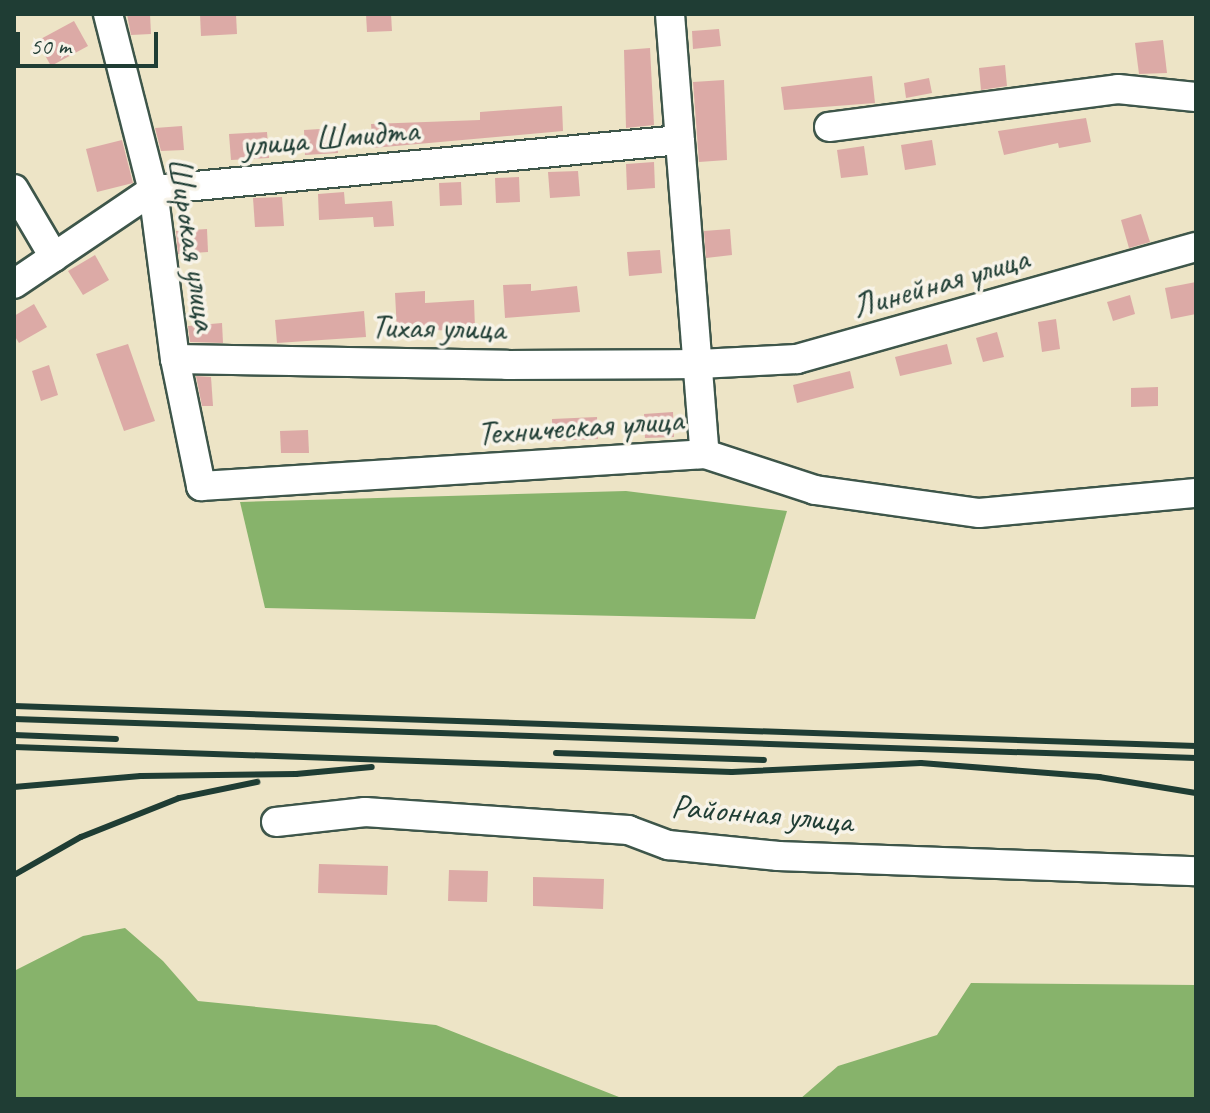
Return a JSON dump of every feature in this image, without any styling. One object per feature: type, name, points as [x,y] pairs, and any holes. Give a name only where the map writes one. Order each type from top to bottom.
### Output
[{"type":"street","name":"Широкая улица","points":[[108,14],[153,190],[175,359],[201,486]]},
{"type":"street","points":[[670,14],[705,454]]},
{"type":"street","points":[[829,127],[1118,89],[1196,97]]},
{"type":"street","name":"улица Шмидта","points":[[14,284],[153,190],[680,140]]},
{"type":"street","points":[[14,189],[54,257]]},
{"type":"street","name":"Линейная улица","points":[[699,364],[797,359],[1196,247]]},
{"type":"street","name":"Тихая улица","points":[[175,359],[699,364]]},
{"type":"street","name":"Техническая улица","points":[[201,486],[705,454],[815,490],[979,513],[1196,493]]},
{"type":"street","name":"Районная улица","points":[[276,822],[365,812],[628,830],[668,845],[778,856],[1196,871]]},
{"type":"green space","points":[[626,491],[787,511],[755,619],[265,608],[240,502]]},
{"type":"green space","points":[[125,928],[163,961],[198,1001],[436,1025],[624,1099],[14,1099],[14,971],[83,936]]},
{"type":"green space","points":[[971,983],[1196,985],[1196,1099],[800,1099],[838,1066],[937,1035]]},
{"type":"building","points":[[127,14],[150,14],[151,34],[131,35]]},
{"type":"building","points":[[200,14],[236,14],[237,34],[201,36]]},
{"type":"building","points":[[366,14],[391,14],[392,31],[367,32]]},
{"type":"building","points":[[74,21],[88,46],[51,66],[37,41]]},
{"type":"building","points":[[719,29],[721,46],[693,49],[692,31]]},
{"type":"building","points":[[1163,40],[1167,73],[1139,74],[1135,43]]},
{"type":"building","points":[[650,48],[654,125],[626,128],[624,50]]},
{"type":"building","points":[[1005,65],[1007,86],[981,90],[979,68]]},
{"type":"building","points":[[872,76],[875,103],[784,110],[781,87]]},
{"type":"building","points":[[929,78],[932,93],[906,98],[904,83]]},
{"type":"building","points":[[724,80],[727,160],[699,162],[693,82]]},
{"type":"building","points":[[562,106],[563,131],[373,148],[371,124],[480,120],[480,112]]},
{"type":"building","points":[[1086,118],[1091,142],[1059,148],[1058,143],[1004,155],[998,131]]},
{"type":"building","points":[[182,126],[184,150],[161,151],[155,128]]},
{"type":"building","points":[[336,128],[338,153],[305,155],[304,130]]},
{"type":"building","points":[[267,132],[269,158],[231,160],[229,134]]},
{"type":"building","points":[[122,140],[133,183],[97,192],[86,149]]},
{"type":"building","points":[[932,140],[936,165],[905,170],[901,145]]},
{"type":"building","points":[[864,146],[868,175],[841,178],[837,150]]},
{"type":"building","points":[[654,162],[655,188],[627,190],[626,164]]},
{"type":"building","points":[[578,171],[580,196],[550,198],[548,172]]},
{"type":"building","points":[[519,177],[520,202],[496,203],[495,178]]},
{"type":"building","points":[[461,182],[462,205],[440,206],[439,183]]},
{"type":"building","points":[[344,192],[345,204],[392,201],[394,226],[374,227],[373,217],[319,220],[318,194]]},
{"type":"building","points":[[282,197],[284,226],[255,227],[253,198]]},
{"type":"building","points":[[1141,214],[1150,242],[1129,248],[1121,220]]},
{"type":"building","points":[[207,229],[208,252],[178,254],[176,231]]},
{"type":"building","points":[[730,229],[732,255],[706,258],[704,231]]},
{"type":"building","points":[[660,250],[662,273],[629,276],[627,252]]},
{"type":"building","points":[[95,255],[109,280],[83,295],[68,271]]},
{"type":"building","points":[[1196,282],[1196,314],[1171,319],[1165,288]]},
{"type":"building","points":[[531,284],[531,291],[577,286],[580,312],[505,318],[503,285]]},
{"type":"building","points":[[425,291],[425,303],[474,300],[475,329],[397,332],[395,293]]},
{"type":"building","points":[[1130,295],[1135,314],[1113,321],[1107,302]]},
{"type":"building","points":[[34,304],[47,327],[19,343],[14,335],[14,316]]},
{"type":"building","points":[[364,311],[366,337],[277,343],[275,320]]},
{"type":"building","points":[[1056,319],[1060,349],[1042,352],[1038,322]]},
{"type":"building","points":[[222,323],[223,343],[190,342],[188,326]]},
{"type":"building","points":[[997,332],[1004,357],[983,362],[976,338]]},
{"type":"building","points":[[128,344],[155,421],[124,431],[96,354]]},
{"type":"building","points":[[947,344],[952,364],[900,376],[895,357]]},
{"type":"building","points":[[49,365],[58,395],[41,401],[32,371]]},
{"type":"building","points":[[850,371],[854,388],[797,403],[793,385]]},
{"type":"building","points":[[196,376],[211,377],[213,406],[202,406]]},
{"type":"building","points":[[1158,387],[1158,406],[1131,407],[1131,388]]},
{"type":"building","points":[[673,412],[674,437],[645,438],[644,414]]},
{"type":"building","points":[[597,417],[598,439],[552,441],[552,419]]},
{"type":"building","points":[[308,430],[309,453],[281,453],[280,431]]},
{"type":"building","points":[[319,864],[388,866],[387,895],[318,893]]},
{"type":"building","points":[[449,870],[488,871],[487,902],[448,901]]},
{"type":"building","points":[[533,877],[604,879],[603,909],[533,906]]},
{"type":"railway","points":[[14,706],[1196,746]]},
{"type":"railway","points":[[14,719],[1196,758]]},
{"type":"railway","points":[[14,735],[116,739]]},
{"type":"railway","points":[[14,747],[732,772],[921,763],[1099,777],[1196,793]]},
{"type":"railway","points":[[556,753],[764,760]]},
{"type":"railway","points":[[14,787],[141,776],[296,774],[372,767]]},
{"type":"railway","points":[[14,875],[81,837],[179,798],[257,782]]}]
